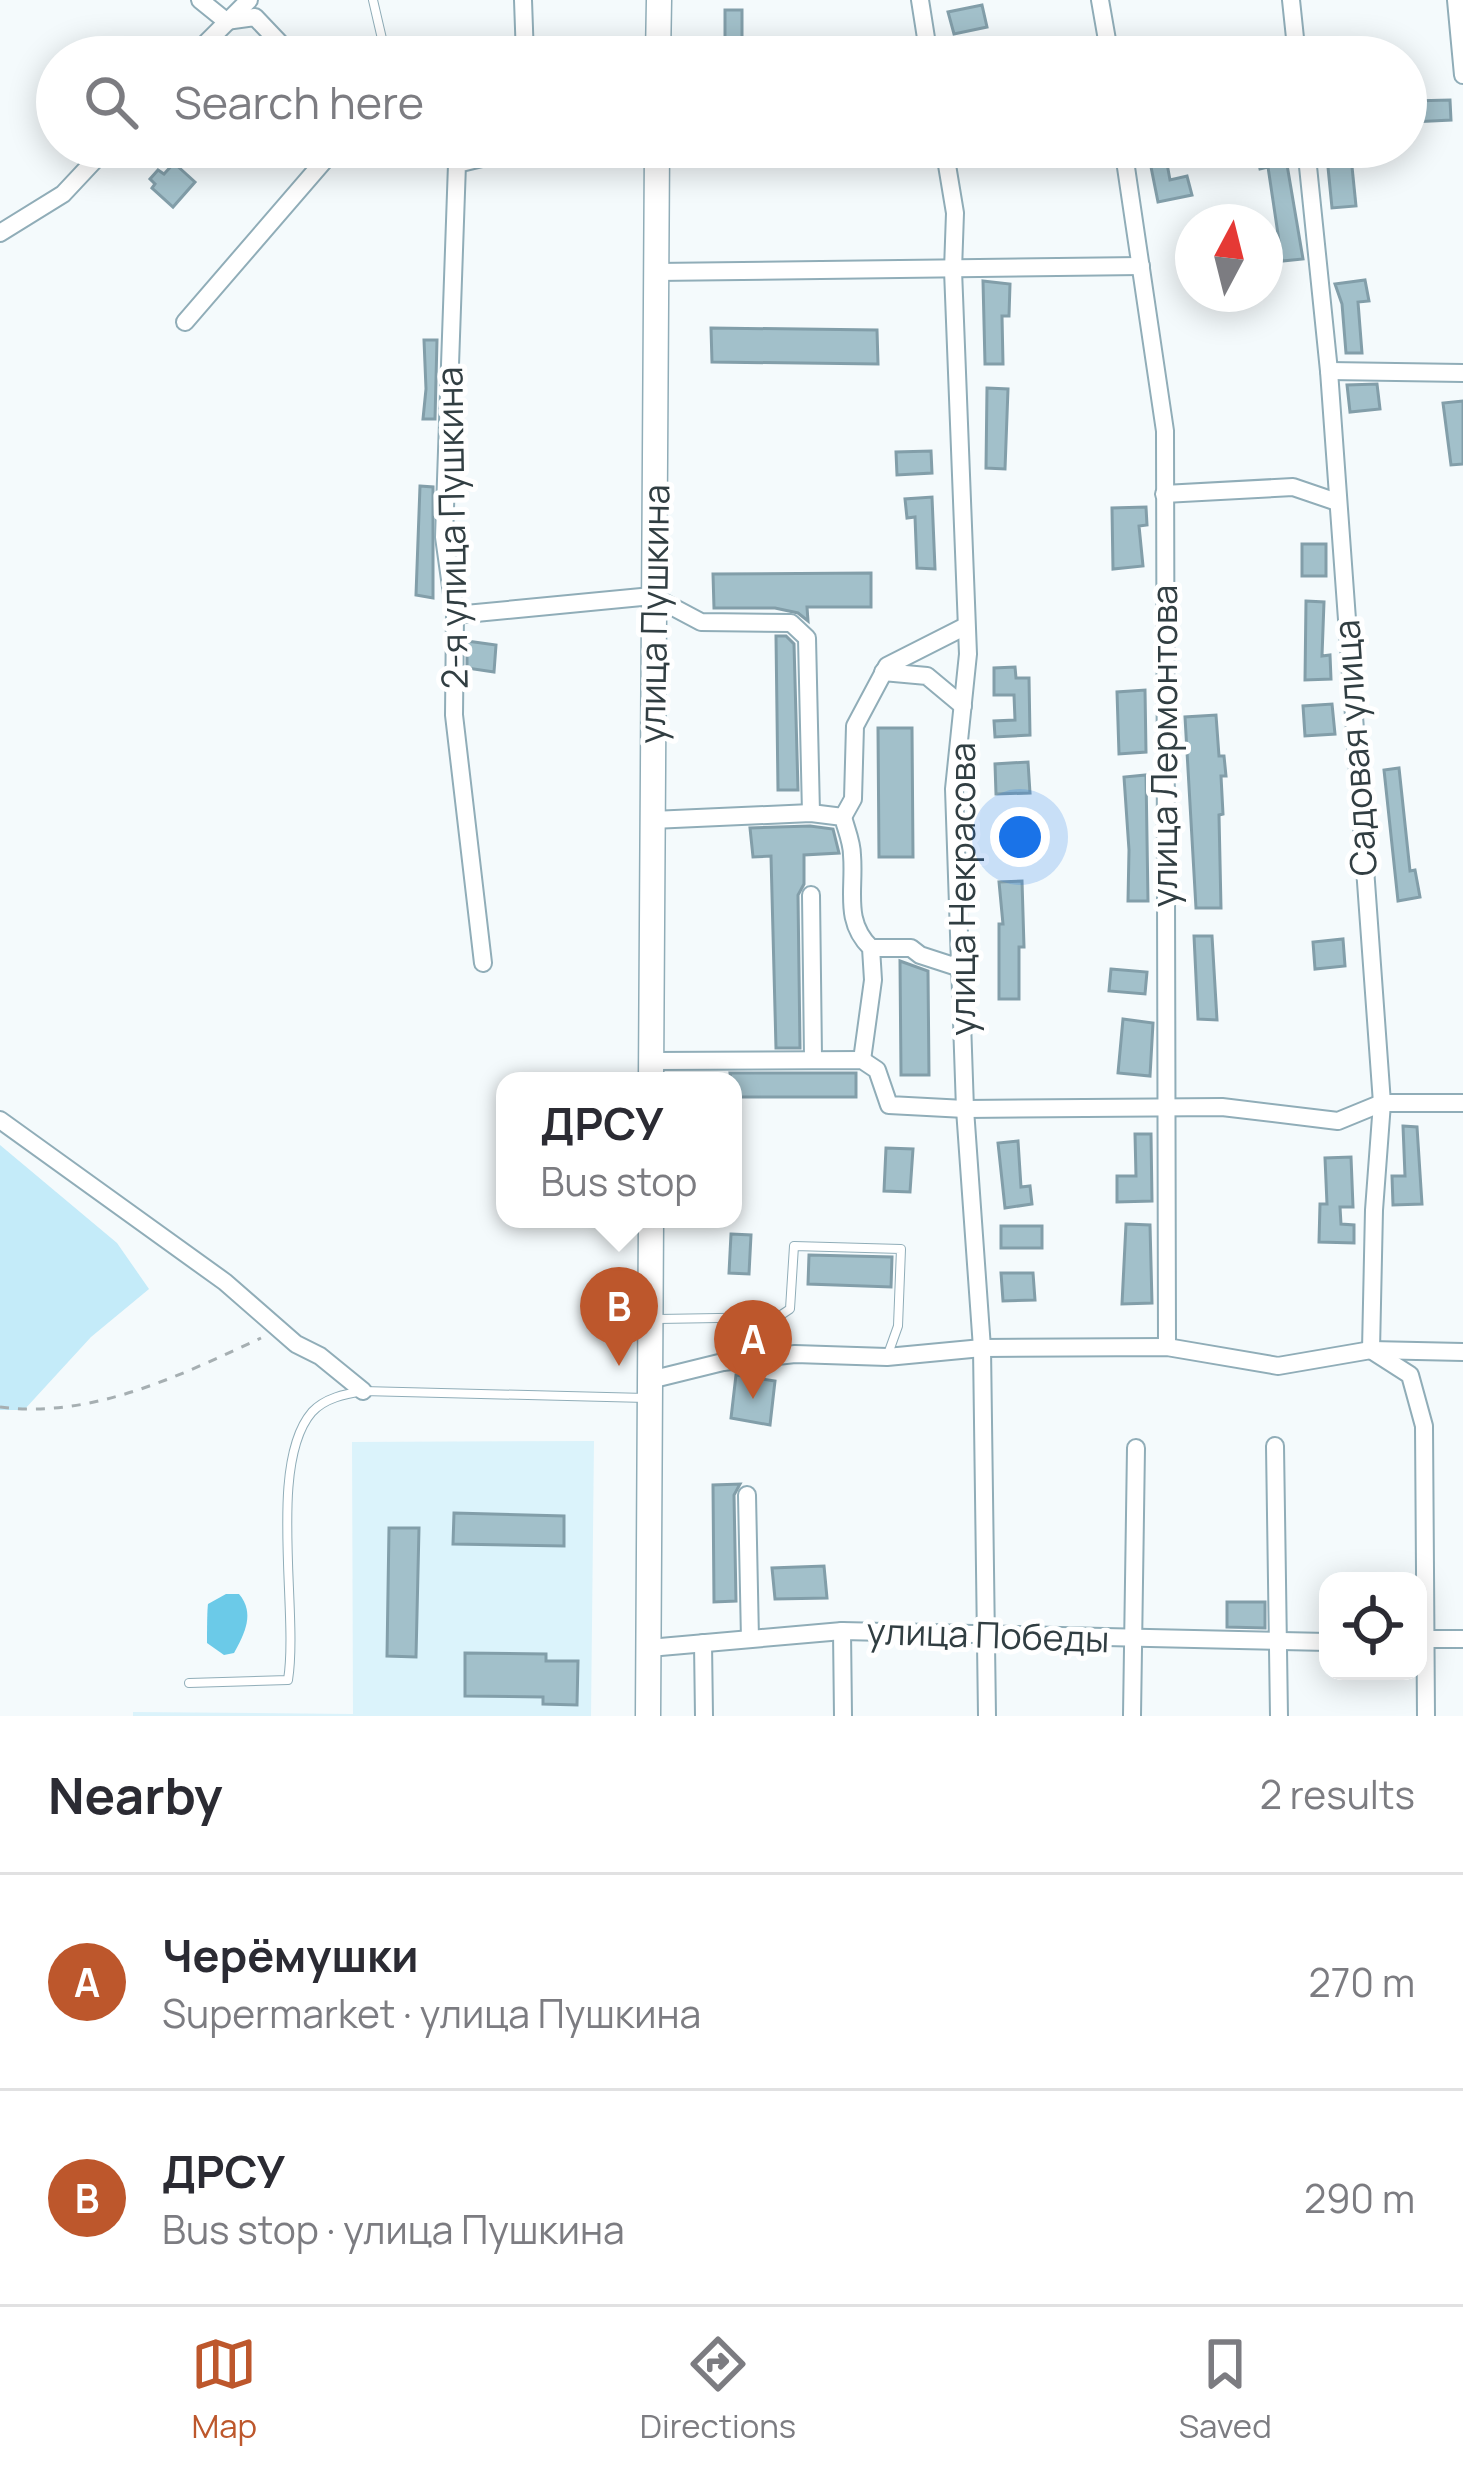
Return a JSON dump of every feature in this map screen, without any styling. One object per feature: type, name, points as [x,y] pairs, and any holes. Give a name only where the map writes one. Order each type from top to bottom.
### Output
[{"type":"main road","points":[[658,36],[659,0]]},
{"type":"main road","name":"улица Пушкина","points":[[651,1071],[657,168]]},
{"type":"main road","points":[[648,1716],[651,1228]]},
{"type":"street","points":[[200,0],[226,21],[255,17],[273,36]]},
{"type":"street","points":[[212,36],[250,0]]},
{"type":"street","points":[[523,0],[524,36]]},
{"type":"street","points":[[920,0],[926,36]]},
{"type":"street","points":[[1100,0],[1106,36]]},
{"type":"street","points":[[1292,0],[1295,36]]},
{"type":"street","points":[[1456,0],[1463,75]]},
{"type":"street","points":[[0,233],[63,194],[87,168]]},
{"type":"street","points":[[185,322],[319,168]]},
{"type":"street","name":"2-я улица Пушкина","points":[[457,168],[444,537],[454,616],[454,715],[482,963]]},
{"type":"street","name":"улица Некрасова","points":[[948,168],[955,213],[952,269],[968,654],[954,789],[965,1108],[982,1348],[987,1716]]},
{"type":"street","name":"улица Лермонтова","points":[[1127,168],[1165,431],[1168,1347]]},
{"type":"street","name":"Садовая улица","points":[[1308,168],[1330,371],[1382,1103],[1371,1350]]},
{"type":"street","points":[[656,272],[1141,266]]},
{"type":"street","points":[[1330,371],[1463,373]]},
{"type":"street","points":[[1164,494],[1293,487],[1337,502]]},
{"type":"street","points":[[454,616],[652,596],[701,622],[791,623],[807,638],[811,813]]},
{"type":"street","points":[[960,968],[920,956],[911,947],[872,948],[860,937],[852,919],[853,851],[843,817],[853,799],[855,726],[887,666],[966,626]]},
{"type":"street","points":[[884,672],[927,676],[963,706]]},
{"type":"street","points":[[652,820],[811,813],[843,817]]},
{"type":"street","points":[[811,895],[813,1058]]},
{"type":"street","points":[[862,1060],[873,980],[872,948]]},
{"type":"street","points":[[651,1071],[813,1058],[862,1060],[878,1070],[889,1105],[965,1108],[1222,1107],[1338,1121],[1382,1103],[1463,1103]]},
{"type":"street","points":[[0,1120],[225,1282],[279,1330],[363,1391]]},
{"type":"street","points":[[723,1362],[754,1319]]},
{"type":"street","points":[[650,1389],[723,1362],[794,1354],[887,1357],[982,1348],[1168,1347],[1278,1366],[1371,1350],[1463,1352]]},
{"type":"street","points":[[1371,1350],[1410,1375],[1424,1426],[1423,1572]]},
{"type":"street","points":[[1275,1446],[1279,1716]]},
{"type":"street","points":[[1132,1716],[1136,1448]]},
{"type":"street","points":[[747,1495],[751,1639]]},
{"type":"street","points":[[842,1631],[843,1716]]},
{"type":"street","name":"улица Победы","points":[[649,1648],[842,1631],[1319,1642]]},
{"type":"street","points":[[1427,1638],[1463,1639]]},
{"type":"street","points":[[703,1643],[704,1716]]},
{"type":"street","points":[[1424,1680],[1426,1716]]},
{"type":"lane","points":[[374,0],[382,36]]},
{"type":"lane","points":[[650,1319],[778,1318],[790,1309],[794,1246],[901,1249],[898,1326],[887,1357]]},
{"type":"lane","points":[[188,1683],[288,1680],[291,1476],[300,1429],[316,1407],[363,1391],[650,1389]]},
{"type":"path","points":[[0,1407],[41,1412],[101,1400],[178,1377],[279,1330]]},
{"type":"shaded area","points":[[0,1145],[117,1243],[149,1289],[91,1337],[24,1410],[0,1410]]},
{"type":"shaded area","points":[[594,1441],[591,1716],[133,1716],[133,1712],[353,1714],[352,1442]]},
{"type":"water","points":[[226,1594],[239,1594],[247,1616],[234,1653],[224,1655],[207,1643],[207,1612],[208,1604]]},
{"type":"building","points":[[982,5],[987,27],[954,34],[948,12]]},
{"type":"building","points":[[725,10],[742,10],[742,36],[725,36]]},
{"type":"building","points":[[1450,100],[1451,120],[1427,121],[1427,101]]},
{"type":"building","points":[[169,168],[180,168],[195,182],[173,207],[152,188],[155,184],[150,179],[158,170],[164,174]]},
{"type":"building","points":[[1151,168],[1168,168],[1170,180],[1187,176],[1192,195],[1158,202]]},
{"type":"building","points":[[1268,168],[1288,168],[1303,259],[1283,261],[1283,204],[1274,204]]},
{"type":"building","points":[[1328,168],[1352,168],[1356,206],[1332,208]]},
{"type":"building","points":[[1365,280],[1369,301],[1358,302],[1362,353],[1346,353],[1342,304],[1335,284]]},
{"type":"building","points":[[983,281],[1010,284],[1009,316],[1002,316],[1003,364],[985,364]]},
{"type":"building","points":[[711,328],[877,330],[878,364],[712,362]]},
{"type":"building","points":[[424,340],[437,340],[435,419],[423,419]]},
{"type":"building","points":[[1377,384],[1380,409],[1350,412],[1347,385]]},
{"type":"building","points":[[987,388],[1008,389],[1005,469],[986,468]]},
{"type":"building","points":[[1463,401],[1463,464],[1451,465],[1443,403]]},
{"type":"building","points":[[931,451],[932,473],[897,475],[896,452]]},
{"type":"building","points":[[420,486],[433,487],[433,598],[416,595]]},
{"type":"building","points":[[932,497],[935,569],[917,568],[915,517],[907,518],[905,499]]},
{"type":"building","points":[[1146,507],[1147,525],[1139,526],[1143,566],[1113,569],[1112,508]]},
{"type":"building","points":[[1302,544],[1326,544],[1326,576],[1302,576]]},
{"type":"building","points":[[871,573],[871,607],[807,607],[808,621],[798,613],[775,608],[714,608],[713,574]]},
{"type":"building","points":[[1306,601],[1324,602],[1322,656],[1330,655],[1331,679],[1305,680]]},
{"type":"building","points":[[776,636],[786,636],[794,644],[798,790],[778,790]]},
{"type":"building","points":[[467,641],[496,645],[494,672],[467,668]]},
{"type":"building","points":[[1015,667],[1016,678],[1029,678],[1030,735],[995,737],[994,721],[1015,720],[1014,695],[994,695],[994,668]]},
{"type":"building","points":[[1145,690],[1146,752],[1119,754],[1117,692]]},
{"type":"building","points":[[1332,704],[1335,734],[1305,736],[1303,706]]},
{"type":"building","points":[[1216,715],[1219,756],[1224,756],[1226,776],[1221,776],[1223,814],[1219,815],[1221,908],[1196,908],[1185,717]]},
{"type":"building","points":[[878,728],[912,728],[913,857],[879,857]]},
{"type":"building","points":[[1028,762],[1030,793],[996,794],[995,764]]},
{"type":"building","points":[[1399,768],[1410,871],[1415,870],[1420,897],[1398,901],[1384,770]]},
{"type":"building","points":[[1146,775],[1148,901],[1128,901],[1124,777]]},
{"type":"building","points":[[750,828],[833,829],[839,853],[804,855],[804,884],[798,895],[800,1048],[776,1048],[771,856],[753,857]]},
{"type":"building","points":[[1022,881],[1024,947],[1019,947],[1019,999],[999,999],[999,924],[1003,924],[999,882]]},
{"type":"building","points":[[1194,936],[1212,936],[1217,1020],[1198,1019]]},
{"type":"building","points":[[1343,939],[1345,966],[1315,969],[1313,942]]},
{"type":"building","points":[[900,961],[928,971],[929,1075],[901,1075]]},
{"type":"building","points":[[1111,969],[1147,972],[1145,994],[1109,991]]},
{"type":"building","points":[[1123,1019],[1153,1023],[1150,1076],[1118,1073]]},
{"type":"building","points":[[742,1073],[856,1073],[856,1097],[742,1097]]},
{"type":"building","points":[[1403,1126],[1417,1127],[1422,1204],[1393,1205],[1392,1176],[1405,1176]]},
{"type":"building","points":[[1135,1134],[1151,1134],[1152,1201],[1117,1202],[1117,1176],[1136,1176]]},
{"type":"building","points":[[1018,1141],[1021,1187],[1030,1186],[1032,1204],[1005,1208],[998,1143]]},
{"type":"building","points":[[886,1148],[913,1149],[910,1192],[884,1191]]},
{"type":"building","points":[[1351,1157],[1353,1207],[1340,1207],[1341,1224],[1354,1225],[1354,1243],[1319,1242],[1320,1204],[1327,1204],[1325,1158]]},
{"type":"building","points":[[1126,1224],[1150,1225],[1152,1303],[1122,1304]]},
{"type":"building","points":[[1001,1226],[1042,1226],[1042,1248],[1001,1248]]},
{"type":"building","points":[[731,1234],[751,1235],[749,1274],[729,1273]]},
{"type":"building","points":[[809,1255],[892,1257],[891,1287],[808,1284]]},
{"type":"building","points":[[1001,1273],[1033,1273],[1035,1300],[1003,1301]]},
{"type":"building","points":[[736,1375],[775,1381],[770,1425],[731,1418]]},
{"type":"building","points":[[740,1484],[734,1495],[736,1601],[714,1602],[713,1485]]},
{"type":"building","points":[[454,1513],[564,1516],[564,1546],[453,1544]]},
{"type":"building","points":[[389,1528],[419,1528],[416,1657],[387,1656]]},
{"type":"building","points":[[824,1566],[827,1598],[775,1599],[772,1568]]},
{"type":"building","points":[[1227,1602],[1265,1602],[1265,1628],[1227,1627]]},
{"type":"building","points":[[465,1653],[546,1654],[546,1661],[578,1661],[577,1705],[543,1704],[543,1697],[465,1696]]},
{"type":"place","name":"ДРСУ","points":[[619,1366]]},
{"type":"place","name":"Черёмушки","points":[[753,1399]]}]
